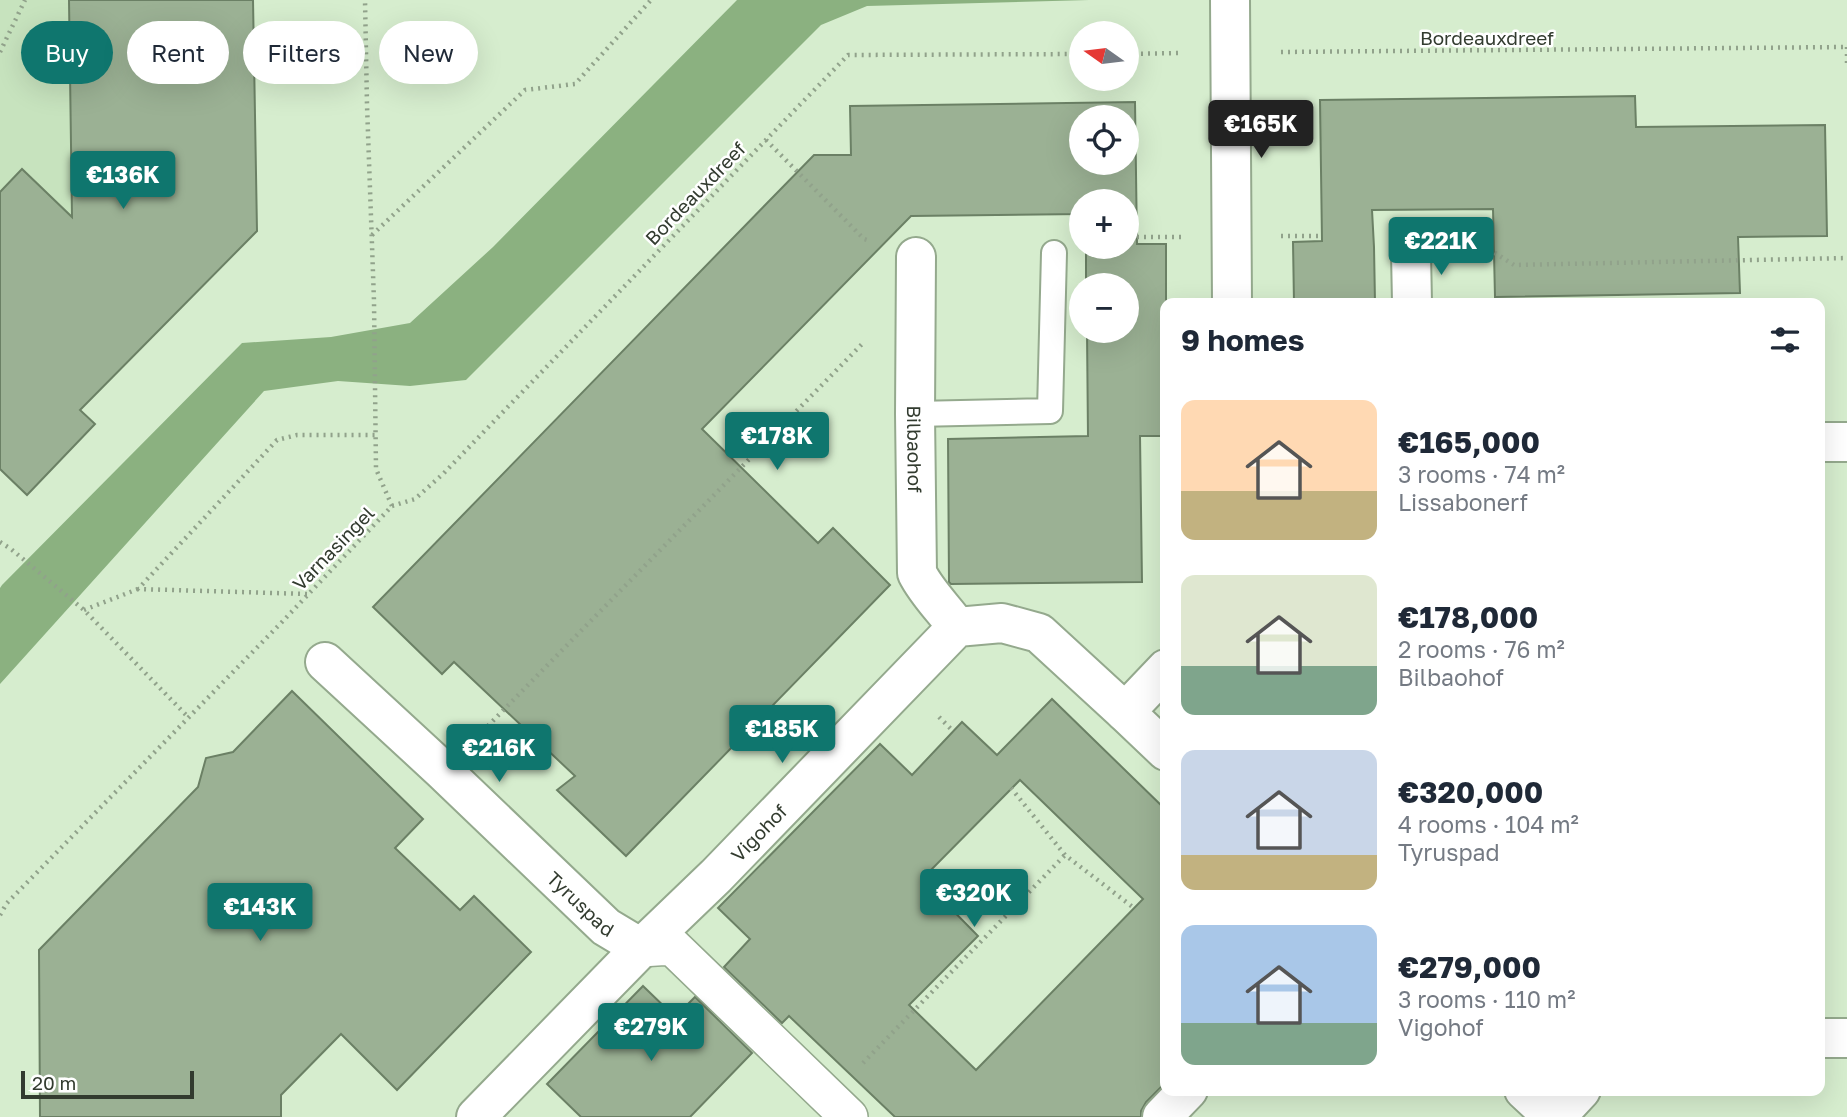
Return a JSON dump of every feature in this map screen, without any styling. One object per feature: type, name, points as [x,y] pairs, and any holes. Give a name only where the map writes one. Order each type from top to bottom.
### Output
[{"type":"street","points":[[1230,24],[1232,298]]},
{"type":"street","points":[[1411,253],[1412,298]]},
{"type":"street","name":"Bilbaohof","points":[[916,273],[917,573],[925,588],[957,626]]},
{"type":"street","points":[[1825,442],[1847,442]]},
{"type":"street","points":[[957,626],[1002,623],[1039,634],[1160,745]]},
{"type":"street","name":"Vigohof","points":[[476,1117],[641,948],[716,876],[957,626]]},
{"type":"street","name":"Tyruspad","points":[[325,662],[606,927],[641,948],[672,946],[839,1107]]},
{"type":"street","points":[[1125,712],[1160,675]]},
{"type":"street","points":[[1825,1038],[1847,1038]]},
{"type":"street","points":[[1162,1117],[1182,1096]]},
{"type":"street","points":[[1531,1096],[1555,1117],[1575,1096]]},
{"type":"lane","points":[[915,414],[1050,411],[1054,253]]},
{"type":"path","points":[[0,52],[25,0]]},
{"type":"path","name":"Varnasingel","points":[[0,915],[6,903],[189,718],[392,506],[376,469],[365,0]]},
{"type":"path","points":[[372,235],[525,90],[575,84],[651,0]]},
{"type":"path","name":"Bordeauxdreef","points":[[1139,51],[1230,24],[1847,47]]},
{"type":"path","points":[[1847,47],[1847,68]]},
{"type":"path","name":"Bordeauxdreef","points":[[392,506],[415,499],[444,473],[848,55],[1069,54]]},
{"type":"path","points":[[442,770],[500,714],[916,273],[864,239],[766,140]]},
{"type":"path","points":[[1452,235],[1465,234],[1514,265],[1847,258]]},
{"type":"path","points":[[138,589],[277,440],[297,435],[376,435]]},
{"type":"path","points":[[0,542],[84,610],[189,718]]},
{"type":"path","points":[[84,610],[138,589],[308,594]]},
{"type":"path","points":[[1011,788],[1065,855],[1134,908]]},
{"type":"path","points":[[839,1107],[1065,855]]},
{"type":"shaded area","points":[[0,0],[69,0],[69,21],[21,21],[21,84],[70,84],[71,161],[91,180],[84,204],[71,216],[23,169],[0,192]]},
{"type":"shaded area","points":[[737,0],[1089,0],[867,6],[821,25],[466,380],[410,386],[338,381],[264,391],[0,684],[2,585],[242,343],[331,337],[410,323],[493,247]]},
{"type":"building","points":[[69,0],[253,0],[253,21],[243,21],[243,84],[254,84],[257,231],[80,410],[95,424],[27,495],[0,469],[0,192],[22,169],[72,217],[70,84],[113,84],[113,21],[69,21]]},
{"type":"building","points":[[1635,96],[1636,127],[1825,125],[1827,236],[1738,237],[1740,293],[1495,297],[1493,209],[1372,210],[1375,298],[1294,298],[1293,242],[1322,241],[1320,100]]},
{"type":"building","points":[[1135,102],[1135,105],[1069,105],[1069,175],[1136,175],[1136,189],[1069,189],[1069,214],[911,216],[702,429],[818,543],[833,528],[890,585],[626,856],[557,790],[575,776],[454,662],[442,674],[373,607],[814,155],[851,155],[850,106]]},
{"type":"building","points":[[1139,244],[1166,244],[1166,298],[1160,298],[1160,436],[1140,436],[1142,582],[951,584],[948,439],[1088,436],[1087,343],[1139,343],[1139,273],[1086,273],[1086,259],[1139,259]]},
{"type":"building","points":[[292,691],[423,819],[395,848],[460,910],[474,896],[531,952],[397,1090],[341,1034],[281,1095],[281,1117],[40,1117],[39,950],[198,787],[206,758],[233,752]]},
{"type":"building","points":[[1052,699],[1160,804],[1160,1088],[1146,1102],[1141,1117],[895,1117],[789,1016],[782,1023],[724,967],[750,939],[718,908],[880,744],[912,775],[962,722],[997,755]],"holes":[[[1020,780],[1143,899],[976,1070],[909,1005],[978,936],[922,879]]]},
{"type":"building","points":[[643,986],[675,1017],[695,997],[752,1053],[690,1117],[581,1117],[547,1084]]}]
